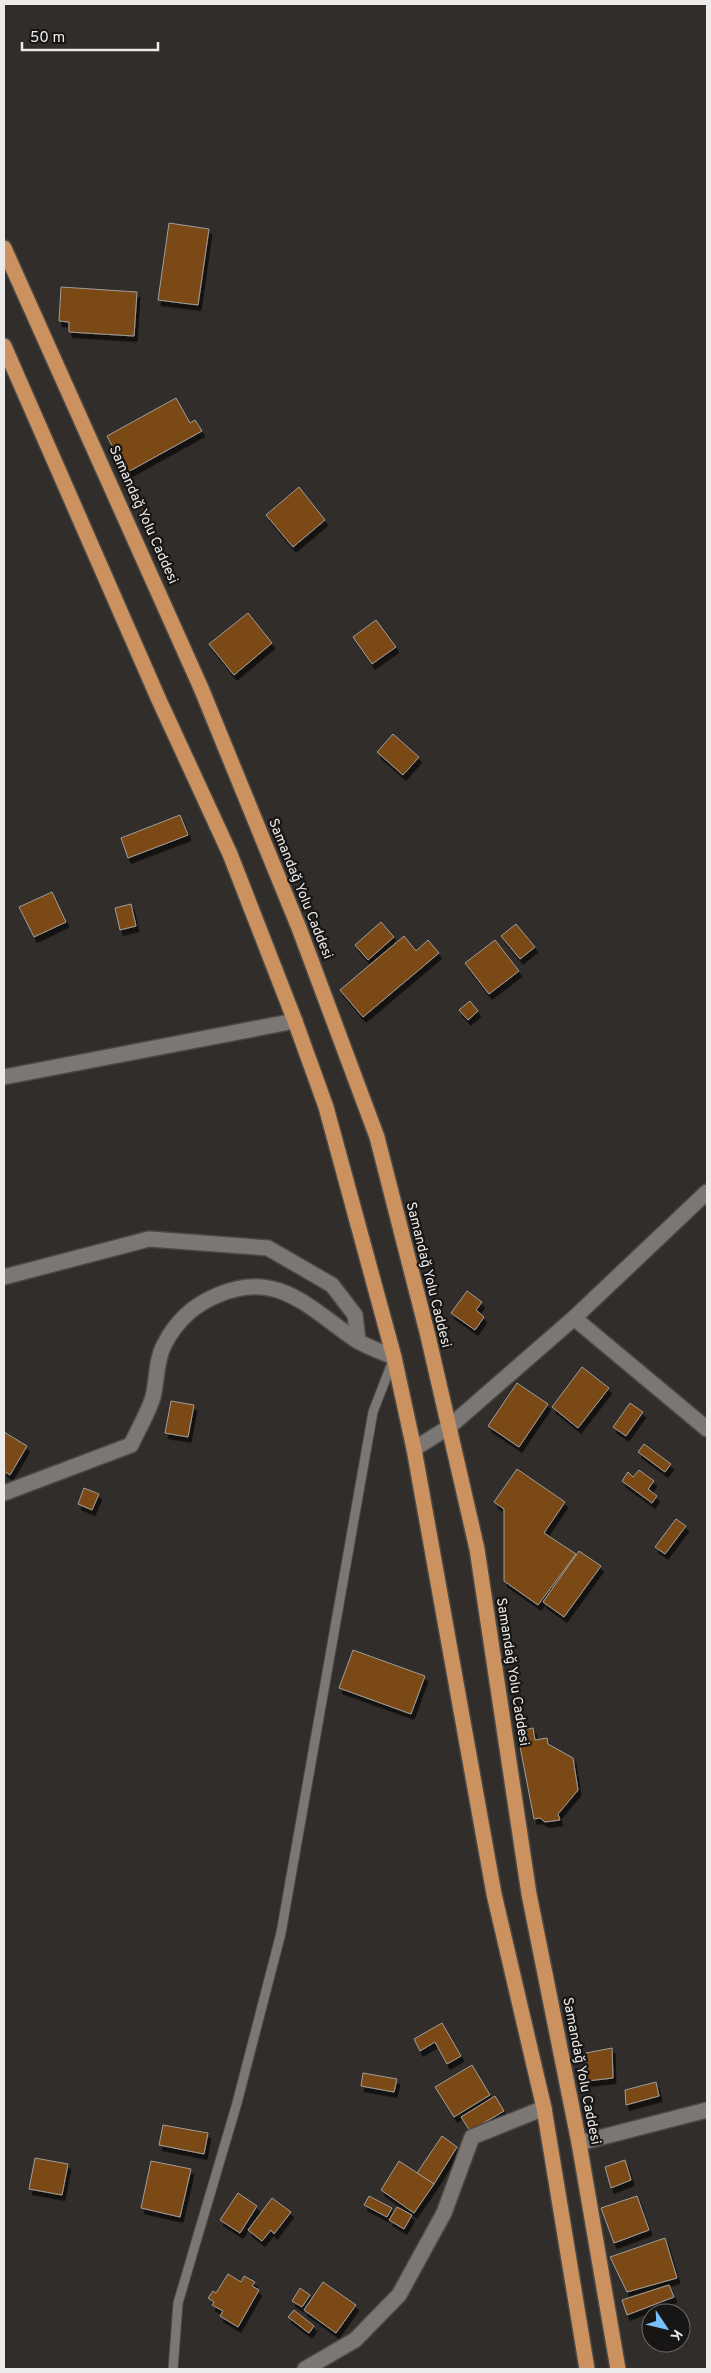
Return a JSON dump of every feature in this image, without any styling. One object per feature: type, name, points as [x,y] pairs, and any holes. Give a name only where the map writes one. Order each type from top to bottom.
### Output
[{"type":"highway","name":"Samandağ Yolu Caddesi","points":[[4,248],[202,688],[302,937],[377,1137],[449,1427],[477,1549],[529,1894],[579,2142],[618,2369]]},
{"type":"highway","points":[[4,346],[159,700],[230,854],[296,1021],[326,1107],[394,1358],[414,1449],[494,1894],[544,2108],[587,2369]]},
{"type":"street","points":[[4,1076],[296,1021]]},
{"type":"street","points":[[414,1449],[449,1427],[574,1318],[707,1192]]},
{"type":"street","points":[[4,1276],[148,1240],[268,1248],[332,1285],[355,1315],[358,1341]]},
{"type":"street","points":[[4,1493],[131,1445],[152,1398],[163,1347],[179,1320],[201,1302],[229,1290],[253,1285],[280,1289],[308,1304],[358,1341],[394,1358]]},
{"type":"street","points":[[574,1318],[707,1429]]},
{"type":"street","points":[[305,2369],[355,2340],[399,2295],[444,2213],[472,2138],[544,2108]]},
{"type":"street","points":[[579,2142],[707,2110]]},
{"type":"lane","points":[[173,2369],[178,2304],[237,2103],[281,1933],[373,1412],[394,1358]]},
{"type":"building","points":[[169,223],[209,229],[198,305],[158,300]]},
{"type":"building","points":[[61,287],[137,292],[134,336],[69,332],[69,322],[59,321]]},
{"type":"building","points":[[176,398],[190,423],[195,420],[202,431],[126,473],[107,436]]},
{"type":"building","points":[[299,487],[325,520],[293,547],[266,515]]},
{"type":"building","points":[[248,613],[272,643],[234,675],[209,644]]},
{"type":"building","points":[[376,620],[396,647],[372,664],[353,637]]},
{"type":"building","points":[[393,734],[419,757],[403,775],[377,752]]},
{"type":"building","points":[[180,815],[188,835],[128,858],[121,838]]},
{"type":"building","points":[[52,892],[66,922],[34,937],[19,907]]},
{"type":"building","points":[[131,904],[136,926],[120,930],[115,908]]},
{"type":"building","points":[[381,922],[394,937],[368,960],[355,945]]},
{"type":"building","points":[[516,924],[535,947],[520,959],[501,936]]},
{"type":"building","points":[[404,936],[416,951],[428,940],[439,953],[363,1017],[340,990]]},
{"type":"building","points":[[495,940],[519,971],[489,994],[465,963]]},
{"type":"building","points":[[470,1001],[478,1011],[468,1020],[459,1010]]},
{"type":"building","points":[[467,1291],[482,1302],[476,1310],[484,1317],[475,1330],[451,1313]]},
{"type":"building","points":[[582,1367],[609,1388],[578,1428],[552,1407]]},
{"type":"building","points":[[517,1383],[548,1404],[519,1447],[488,1426]]},
{"type":"building","points":[[171,1401],[194,1405],[188,1437],[165,1433]]},
{"type":"building","points":[[630,1403],[643,1412],[626,1436],[613,1427]]},
{"type":"building","points":[[4,1432],[27,1446],[10,1475],[4,1471]]},
{"type":"building","points":[[644,1444],[671,1464],[665,1472],[638,1452]]},
{"type":"building","points":[[517,1469],[565,1502],[544,1533],[576,1554],[538,1605],[504,1581],[504,1509],[494,1502]]},
{"type":"building","points":[[639,1470],[654,1481],[648,1489],[657,1496],[652,1503],[622,1481],[628,1472],[633,1477]]},
{"type":"building","points":[[84,1488],[99,1494],[92,1510],[78,1504]]},
{"type":"building","points":[[676,1519],[686,1526],[665,1554],[655,1547]]},
{"type":"building","points":[[579,1551],[601,1566],[564,1617],[543,1602]]},
{"type":"building","points":[[353,1650],[425,1676],[411,1714],[339,1688]]},
{"type":"building","points":[[533,1728],[535,1740],[547,1738],[548,1744],[573,1758],[578,1790],[558,1814],[560,1820],[545,1822],[540,1818],[534,1819],[517,1731]]},
{"type":"building","points":[[442,2023],[461,2056],[447,2064],[435,2042],[420,2051],[414,2039]]},
{"type":"building","points":[[612,2048],[613,2078],[587,2081],[586,2053]]},
{"type":"building","points":[[472,2065],[490,2095],[454,2117],[435,2087]]},
{"type":"building","points":[[363,2073],[397,2079],[394,2092],[361,2086]]},
{"type":"building","points":[[656,2082],[659,2096],[626,2105],[625,2090]]},
{"type":"building","points":[[495,2096],[504,2111],[470,2131],[461,2117]]},
{"type":"building","points":[[163,2125],[208,2133],[204,2154],[159,2145]]},
{"type":"building","points":[[442,2136],[457,2147],[434,2184],[417,2173]]},
{"type":"building","points":[[35,2158],[68,2164],[62,2195],[29,2189]]},
{"type":"building","points":[[625,2160],[631,2180],[611,2188],[605,2167]]},
{"type":"building","points":[[151,2161],[191,2169],[180,2217],[141,2208]]},
{"type":"building","points":[[399,2161],[434,2184],[414,2213],[381,2190]]},
{"type":"building","points":[[238,2193],[257,2206],[240,2233],[220,2220]]},
{"type":"building","points":[[369,2196],[392,2208],[387,2217],[364,2205]]},
{"type":"building","points":[[637,2196],[649,2230],[614,2243],[601,2208]]},
{"type":"building","points":[[272,2198],[291,2212],[274,2234],[271,2230],[262,2241],[248,2230]]},
{"type":"building","points":[[397,2207],[412,2215],[404,2229],[389,2220]]},
{"type":"building","points":[[665,2238],[677,2278],[627,2292],[610,2257]]},
{"type":"building","points":[[228,2274],[241,2282],[244,2276],[255,2282],[252,2286],[259,2290],[238,2327],[220,2316],[223,2311],[212,2305],[214,2302],[208,2298],[213,2291],[216,2293]]},
{"type":"building","points":[[323,2282],[356,2305],[336,2333],[304,2310]]},
{"type":"building","points":[[669,2285],[674,2297],[658,2303],[641,2303],[641,2310],[627,2315],[622,2300]]},
{"type":"building","points":[[300,2288],[310,2295],[302,2307],[292,2301]]},
{"type":"building","points":[[294,2310],[314,2326],[309,2333],[288,2317]]}]
